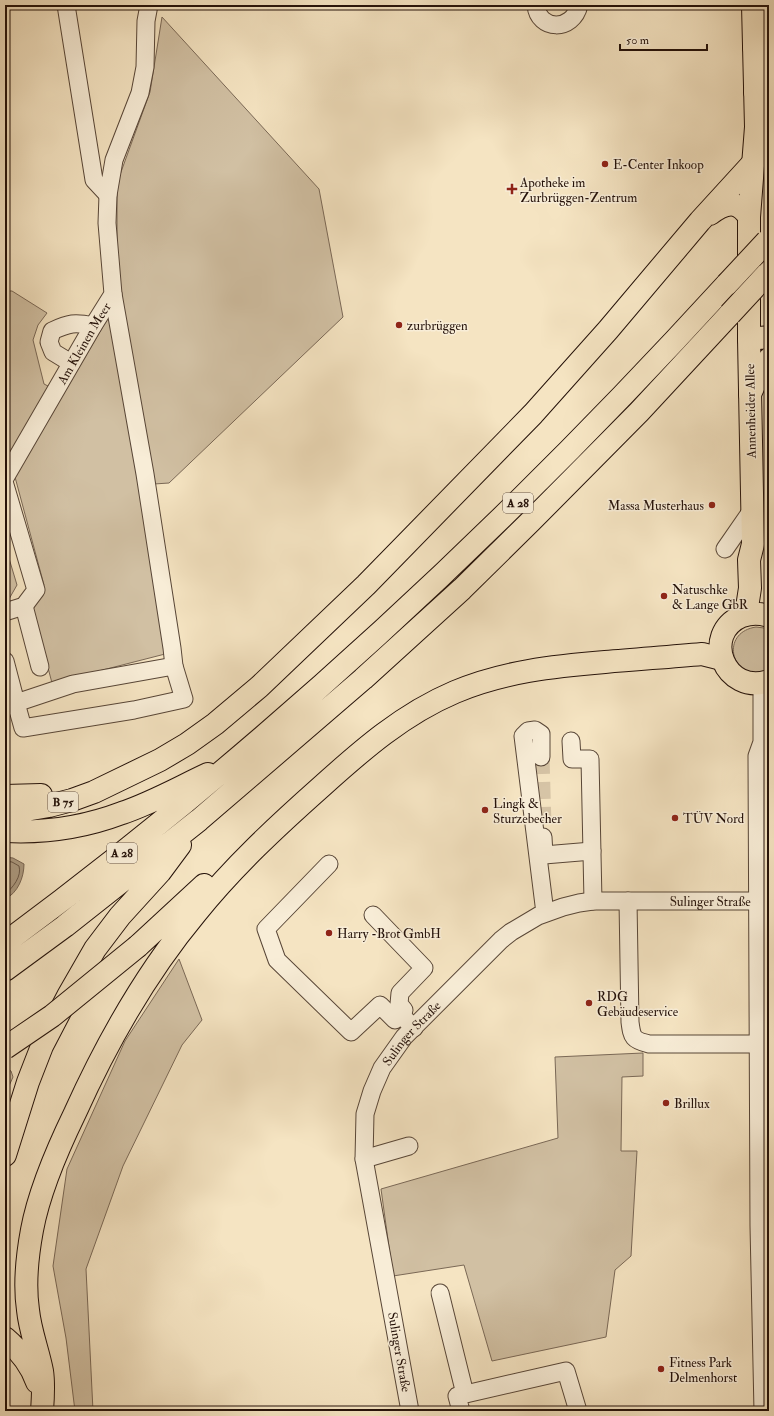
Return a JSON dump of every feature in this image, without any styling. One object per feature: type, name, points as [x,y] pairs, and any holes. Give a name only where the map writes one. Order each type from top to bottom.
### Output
[{"type":"main road","name":"Annenheider Allee","points":[[750,8],[754,47],[762,90],[756,127],[749,217],[762,274],[759,338],[750,394],[753,544],[749,560],[750,588],[760,615]]},
{"type":"main road","points":[[754,47],[769,67]]},
{"type":"main road","points":[[5,796],[67,793],[118,780],[167,756],[187,744],[259,687],[360,591],[533,414],[608,330],[700,221],[753,163]]},
{"type":"main road","points":[[700,221],[723,206],[732,204],[740,206],[749,217]]},
{"type":"main road","name":"A 28","points":[[5,943],[55,906],[167,818],[296,709],[441,578],[664,354],[768,240]]},
{"type":"main road","name":"A 28","points":[[5,970],[65,926],[199,820],[363,679],[462,589],[537,516],[639,412],[730,314],[762,274]]},
{"type":"main road","points":[[750,394],[769,360]]},
{"type":"main road","points":[[760,615],[737,618],[729,625],[724,633],[720,650],[727,670],[736,678],[760,682]]},
{"type":"main road","points":[[43,1409],[43,1378],[28,1312],[25,1290],[32,1226],[57,1153],[99,1061],[115,1031],[146,980],[195,913],[248,854],[373,741],[405,718],[437,700],[465,688],[503,676],[560,666],[702,654],[722,659]]},
{"type":"main road","points":[[5,831],[36,831],[106,819],[147,803],[236,760]]},
{"type":"main road","name":"B 75","points":[[5,812],[49,806],[94,792],[118,780]]},
{"type":"main road","points":[[5,1155],[28,1082],[42,1046],[95,949],[120,916],[160,872],[199,820]]},
{"type":"main road","points":[[5,1048],[52,1016],[138,946],[209,880],[282,822]]},
{"type":"main road","points":[[5,1338],[12,1344],[30,1367],[40,1390],[43,1409]]},
{"type":"street","points":[[66,5],[94,180],[108,195]]},
{"type":"street","name":"Am Kleinen Meer","points":[[5,478],[113,294],[107,223],[108,195],[114,160],[140,93],[145,68],[146,21],[149,5]]},
{"type":"street","points":[[536,5],[540,16],[544,21],[554,25],[565,24],[572,19],[579,5]]},
{"type":"street","points":[[5,661],[11,705],[23,728],[134,710],[184,699],[174,666],[145,474],[113,294]]},
{"type":"street","points":[[71,364],[53,352],[49,342],[52,331],[64,326],[79,323],[93,326]]},
{"type":"street","points":[[5,485],[36,590],[24,606],[5,612]]},
{"type":"street","points":[[725,549],[752,510]]},
{"type":"street","points":[[24,606],[40,667]]},
{"type":"street","points":[[11,705],[73,684],[174,666]]},
{"type":"street","points":[[760,682],[762,696],[762,742],[758,756],[763,788],[758,901],[759,1226],[763,1411]]},
{"type":"street","points":[[541,756],[541,734],[535,730],[528,731],[523,736],[545,913]]},
{"type":"street","points":[[571,741],[572,760],[590,759],[593,901]]},
{"type":"street","points":[[543,826],[544,855],[592,851]]},
{"type":"street","points":[[329,864],[266,930],[277,960],[351,1032],[380,1005],[395,1020],[404,1010],[399,1004],[400,993],[424,968],[373,916]]},
{"type":"street","name":"Sulinger Straße","points":[[410,1411],[364,1159],[365,1114],[377,1078],[382,1068],[396,1048],[414,1028],[501,940],[517,928],[545,913],[579,903],[593,901],[758,901]]},
{"type":"street","points":[[628,901],[630,1022],[634,1039],[649,1044],[759,1044]]},
{"type":"street","points":[[400,1014],[414,1028]]},
{"type":"street","points":[[364,1159],[409,1146]]},
{"type":"street","points":[[440,1293],[465,1394]]},
{"type":"street","points":[[461,1411],[457,1396],[566,1371],[578,1411]]},
{"type":"shaded area","points":[[162,17],[319,189],[343,317],[169,483],[154,484],[117,299],[117,183],[150,92]]},
{"type":"shaded area","points":[[5,291],[12,291],[47,313],[38,325],[33,340],[44,384],[50,387],[5,465]]},
{"type":"shaded area","points":[[109,316],[169,653],[52,683],[32,607],[44,585],[15,477]]},
{"type":"shaded area","points":[[5,545],[17,585],[5,606]]},
{"type":"shaded area","points":[[756,627],[764,628],[769,631],[769,670],[757,673],[746,671],[739,665],[734,657],[733,647],[737,638],[744,631]]},
{"type":"shaded area","points":[[179,959],[202,1020],[182,1045],[123,1166],[86,1269],[93,1411],[75,1411],[66,1338],[53,1266],[67,1169],[125,1041]]},
{"type":"shaded area","points":[[643,1053],[643,1076],[622,1077],[621,1151],[637,1151],[631,1256],[615,1270],[606,1337],[492,1361],[464,1265],[393,1276],[381,1189],[558,1138],[555,1057]]},
{"type":"shaded area","points":[[5,1068],[11,1071],[13,1077],[5,1095]]},
{"type":"water","points":[[5,857],[13,858],[24,864],[23,874],[17,889],[5,899]]},
{"type":"tunnel","points":[[541,757],[543,826]]},
{"type":"place","name":"E-Center Inkoop","points":[[605,164]]},
{"type":"place","name":"Apotheke im Zurbrüggen-Zentrum","points":[[512,189]]},
{"type":"place","name":"zurbrüggen","points":[[399,325]]},
{"type":"place","name":"Massa Musterhaus","points":[[712,505]]},
{"type":"place","name":"Natuschke & Lange GbR","points":[[664,596]]},
{"type":"place","name":"Lingk & Sturzebecher","points":[[485,810]]},
{"type":"place","name":"TÜV Nord","points":[[675,818]]},
{"type":"place","name":"Harry -Brot GmbH","points":[[329,933]]},
{"type":"place","name":"RDG Gebäudeservice","points":[[589,1003]]},
{"type":"place","name":"Brillux","points":[[666,1103]]},
{"type":"place","name":"Fitness Park Delmenhorst","points":[[661,1369]]}]
